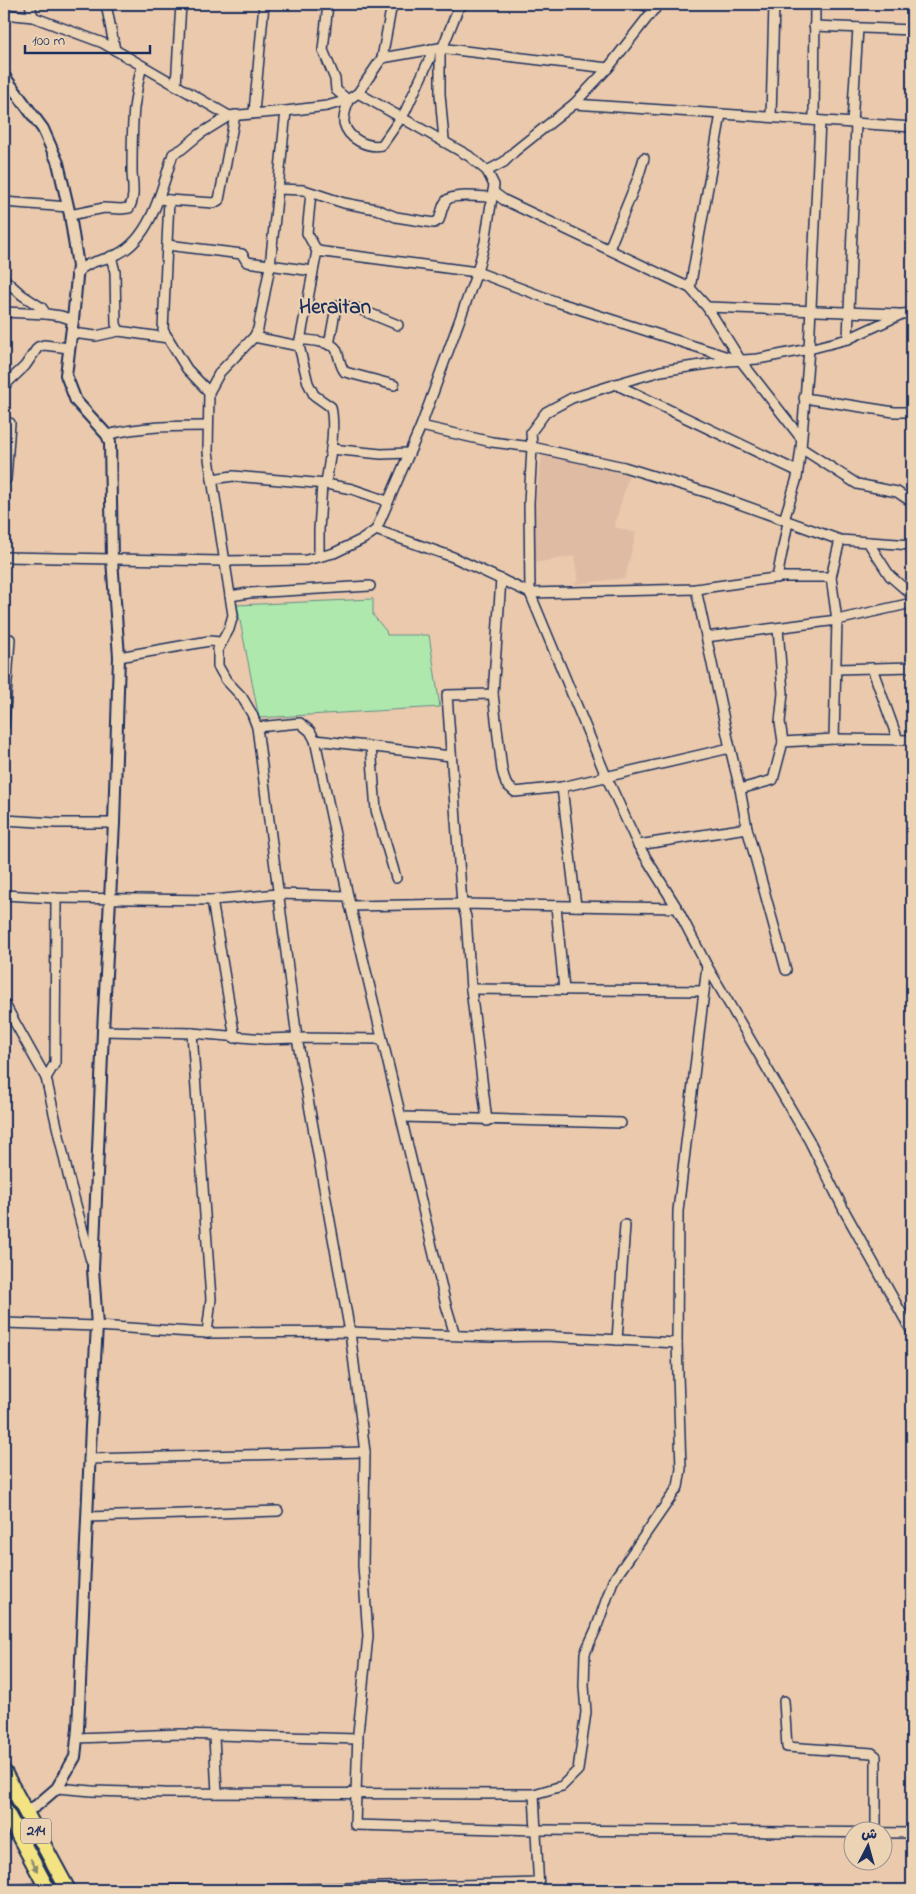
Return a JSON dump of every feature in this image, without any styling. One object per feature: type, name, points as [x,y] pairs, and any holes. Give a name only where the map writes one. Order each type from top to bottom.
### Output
[{"type":"highway","name":"214","points":[[4,1772],[68,1890]]},
{"type":"highway","points":[[4,1803],[17,1796]]},
{"type":"highway","name":"214","points":[[4,1808],[48,1889]]},
{"type":"highway","points":[[17,1832],[33,1824]]},
{"type":"street","points":[[30,4],[33,18]]},
{"type":"street","points":[[106,4],[115,50]]},
{"type":"street","points":[[176,86],[181,4]]},
{"type":"street","points":[[254,112],[264,4]]},
{"type":"street","points":[[328,4],[323,50],[335,79],[336,90],[348,100]]},
{"type":"street","points":[[76,273],[86,264],[118,254],[132,243],[148,223],[159,199],[173,154],[200,134],[232,115],[327,106],[348,100],[358,93],[382,58],[392,4]]},
{"type":"street","points":[[444,140],[440,94],[440,54],[458,9],[463,4]]},
{"type":"street","points":[[641,4],[656,6]]},
{"type":"street","points":[[770,117],[774,4]]},
{"type":"street","points":[[777,578],[801,448],[809,349],[817,120],[814,4]]},
{"type":"street","points":[[487,170],[504,162],[574,104],[608,68],[656,6]]},
{"type":"street","points":[[4,14],[33,18],[102,43],[176,86],[232,115]]},
{"type":"street","points":[[814,26],[912,30]]},
{"type":"street","points":[[848,339],[858,28]]},
{"type":"street","points":[[382,58],[442,48],[608,68]]},
{"type":"street","points":[[348,100],[344,122],[351,136],[356,140],[377,146],[382,144],[401,117],[432,50]]},
{"type":"street","points":[[4,203],[69,211],[129,208],[133,196],[134,109],[142,66]]},
{"type":"street","points":[[4,76],[43,129],[58,163],[69,211],[77,260],[74,320],[66,375],[76,401],[108,435],[111,448],[112,559],[119,657],[114,823],[93,1269],[97,1326],[89,1459],[77,1738],[75,1756],[56,1788],[36,1806],[26,1811]]},
{"type":"street","points":[[4,557],[223,561],[306,560],[334,553],[356,543],[376,530],[421,426],[477,272],[485,242],[494,185],[487,170],[469,156],[444,140],[358,93]]},
{"type":"street","points":[[574,104],[912,127]]},
{"type":"street","points":[[286,111],[270,266],[258,329],[254,337],[220,372],[209,392],[208,452],[223,561],[233,615],[228,629],[220,642],[218,666],[226,680],[242,697],[258,727],[297,1038],[350,1332],[365,1452],[363,1565],[368,1636],[358,1739],[355,1825],[536,1830],[844,1831]]},
{"type":"street","points":[[690,288],[721,114]]},
{"type":"street","points":[[159,199],[214,203],[219,200],[232,115]]},
{"type":"street","points":[[609,248],[638,178],[644,158]]},
{"type":"street","points":[[278,189],[295,189],[344,203],[376,209],[396,217],[434,223],[439,220],[446,201],[450,198],[467,196],[483,198],[493,194]]},
{"type":"street","points":[[311,193],[307,233],[317,251],[300,342],[308,383],[314,395],[331,407],[333,414],[331,449],[324,484],[319,530],[319,557]]},
{"type":"street","points":[[493,194],[690,288],[707,307],[741,361],[801,438]]},
{"type":"street","points":[[169,200],[163,330],[186,369],[209,392]]},
{"type":"street","points":[[167,245],[242,254],[247,262],[313,272]]},
{"type":"street","points":[[317,251],[477,272],[557,302],[741,361]]},
{"type":"street","points":[[111,256],[115,272],[116,324],[118,331]]},
{"type":"street","points":[[4,279],[22,295],[42,308],[46,314]]},
{"type":"street","points":[[329,345],[336,307],[339,305],[359,309],[398,326]]},
{"type":"street","points":[[707,307],[849,313],[912,313]]},
{"type":"street","points":[[4,312],[46,314],[74,320]]},
{"type":"street","points":[[902,314],[848,339],[809,349],[741,361],[728,361],[661,371],[572,398],[546,412],[531,432],[529,503],[530,593],[606,776],[638,845],[677,908],[707,966],[800,1125],[845,1212],[912,1332]]},
{"type":"street","points":[[72,333],[96,336],[118,331],[168,338]]},
{"type":"street","points":[[254,337],[329,345],[335,349],[344,372],[394,385]]},
{"type":"street","points":[[4,386],[25,366],[38,347],[44,345],[69,348]]},
{"type":"street","points":[[616,384],[797,471]]},
{"type":"street","points":[[804,398],[894,412],[912,412]]},
{"type":"street","points":[[4,422],[10,423],[6,479],[4,479]]},
{"type":"street","points":[[108,435],[128,430],[171,426],[208,426]]},
{"type":"street","points":[[421,426],[492,442],[532,447],[624,467],[712,494],[840,540],[912,545]]},
{"type":"street","points":[[801,448],[857,484],[897,492],[912,502]]},
{"type":"street","points":[[331,449],[381,454],[409,453]]},
{"type":"street","points":[[212,479],[233,476],[324,484],[352,489],[388,502]]},
{"type":"street","points":[[376,530],[452,557],[530,593],[696,589],[777,578],[831,577]]},
{"type":"street","points":[[834,739],[837,620],[831,577],[840,540]]},
{"type":"street","points":[[868,542],[890,576],[912,594]]},
{"type":"street","points":[[501,579],[493,694],[502,770],[506,784],[515,792],[562,787],[730,748]]},
{"type":"street","points":[[230,596],[249,593],[370,586]]},
{"type":"street","points":[[696,589],[747,828],[786,970]]},
{"type":"street","points":[[706,637],[837,620],[912,603]]},
{"type":"street","points":[[740,789],[772,780],[783,742],[780,722],[783,693],[778,628]]},
{"type":"street","points":[[4,725],[10,639]]},
{"type":"street","points":[[119,657],[209,641],[220,642]]},
{"type":"street","points":[[836,669],[912,667]]},
{"type":"street","points":[[872,668],[898,740]]},
{"type":"street","points":[[488,1121],[471,989],[466,917],[462,904],[447,695],[493,694]]},
{"type":"street","points":[[258,727],[300,723],[310,731],[315,740],[350,906],[446,1305],[455,1335]]},
{"type":"street","points":[[783,742],[834,739],[912,740]]},
{"type":"street","points":[[315,740],[451,756]]},
{"type":"street","points":[[371,747],[376,810],[396,878]]},
{"type":"street","points":[[562,787],[576,906]]},
{"type":"street","points":[[4,820],[56,823],[114,823]]},
{"type":"street","points":[[638,845],[747,828]]},
{"type":"street","points":[[4,895],[56,898],[212,900],[278,894],[348,896]]},
{"type":"street","points":[[46,1078],[55,1063],[56,898]]},
{"type":"street","points":[[212,900],[235,1038]]},
{"type":"street","points":[[350,906],[462,904],[677,908]]},
{"type":"street","points":[[556,906],[564,990]]},
{"type":"street","points":[[56,1788],[92,1791],[217,1793],[534,1794],[562,1786],[578,1770],[586,1712],[584,1686],[585,1652],[596,1629],[613,1581],[678,1486],[681,1469],[677,1343],[678,1211],[707,966]]},
{"type":"street","points":[[471,989],[704,991]]},
{"type":"street","points":[[4,1004],[46,1078],[68,1175],[93,1269]]},
{"type":"street","points":[[103,1031],[192,1033],[265,1039],[382,1039]]},
{"type":"street","points":[[192,1033],[211,1299],[207,1333]]},
{"type":"street","points":[[402,1117],[488,1121],[621,1123]]},
{"type":"street","points":[[617,1340],[625,1225]]},
{"type":"street","points":[[4,1323],[97,1326],[207,1333],[350,1332],[545,1336],[677,1343]]},
{"type":"street","points":[[89,1459],[365,1452]]},
{"type":"street","points":[[87,1517],[278,1511]]},
{"type":"street","points":[[784,1701],[787,1747],[872,1753],[876,1756],[876,1822]]},
{"type":"street","points":[[77,1738],[180,1734],[358,1739]]},
{"type":"street","points":[[214,1736],[217,1793]]},
{"type":"street","points":[[270,1890],[384,1886],[538,1887],[534,1794]]},
{"type":"street","points":[[894,1832],[912,1832]]},
{"type":"street","points":[[4,1890],[48,1889]]},
{"type":"street","points":[[161,1890],[198,1890]]},
{"type":"shaded area","points":[[542,456],[629,475],[614,527],[636,533],[625,578],[575,584],[578,580],[574,556],[534,563],[534,512]]},
{"type":"green space","points":[[373,599],[373,615],[387,635],[429,635],[440,707],[259,718],[237,605]]},
{"type":"district","name":"Heraitan","points":[[335,308]]}]
